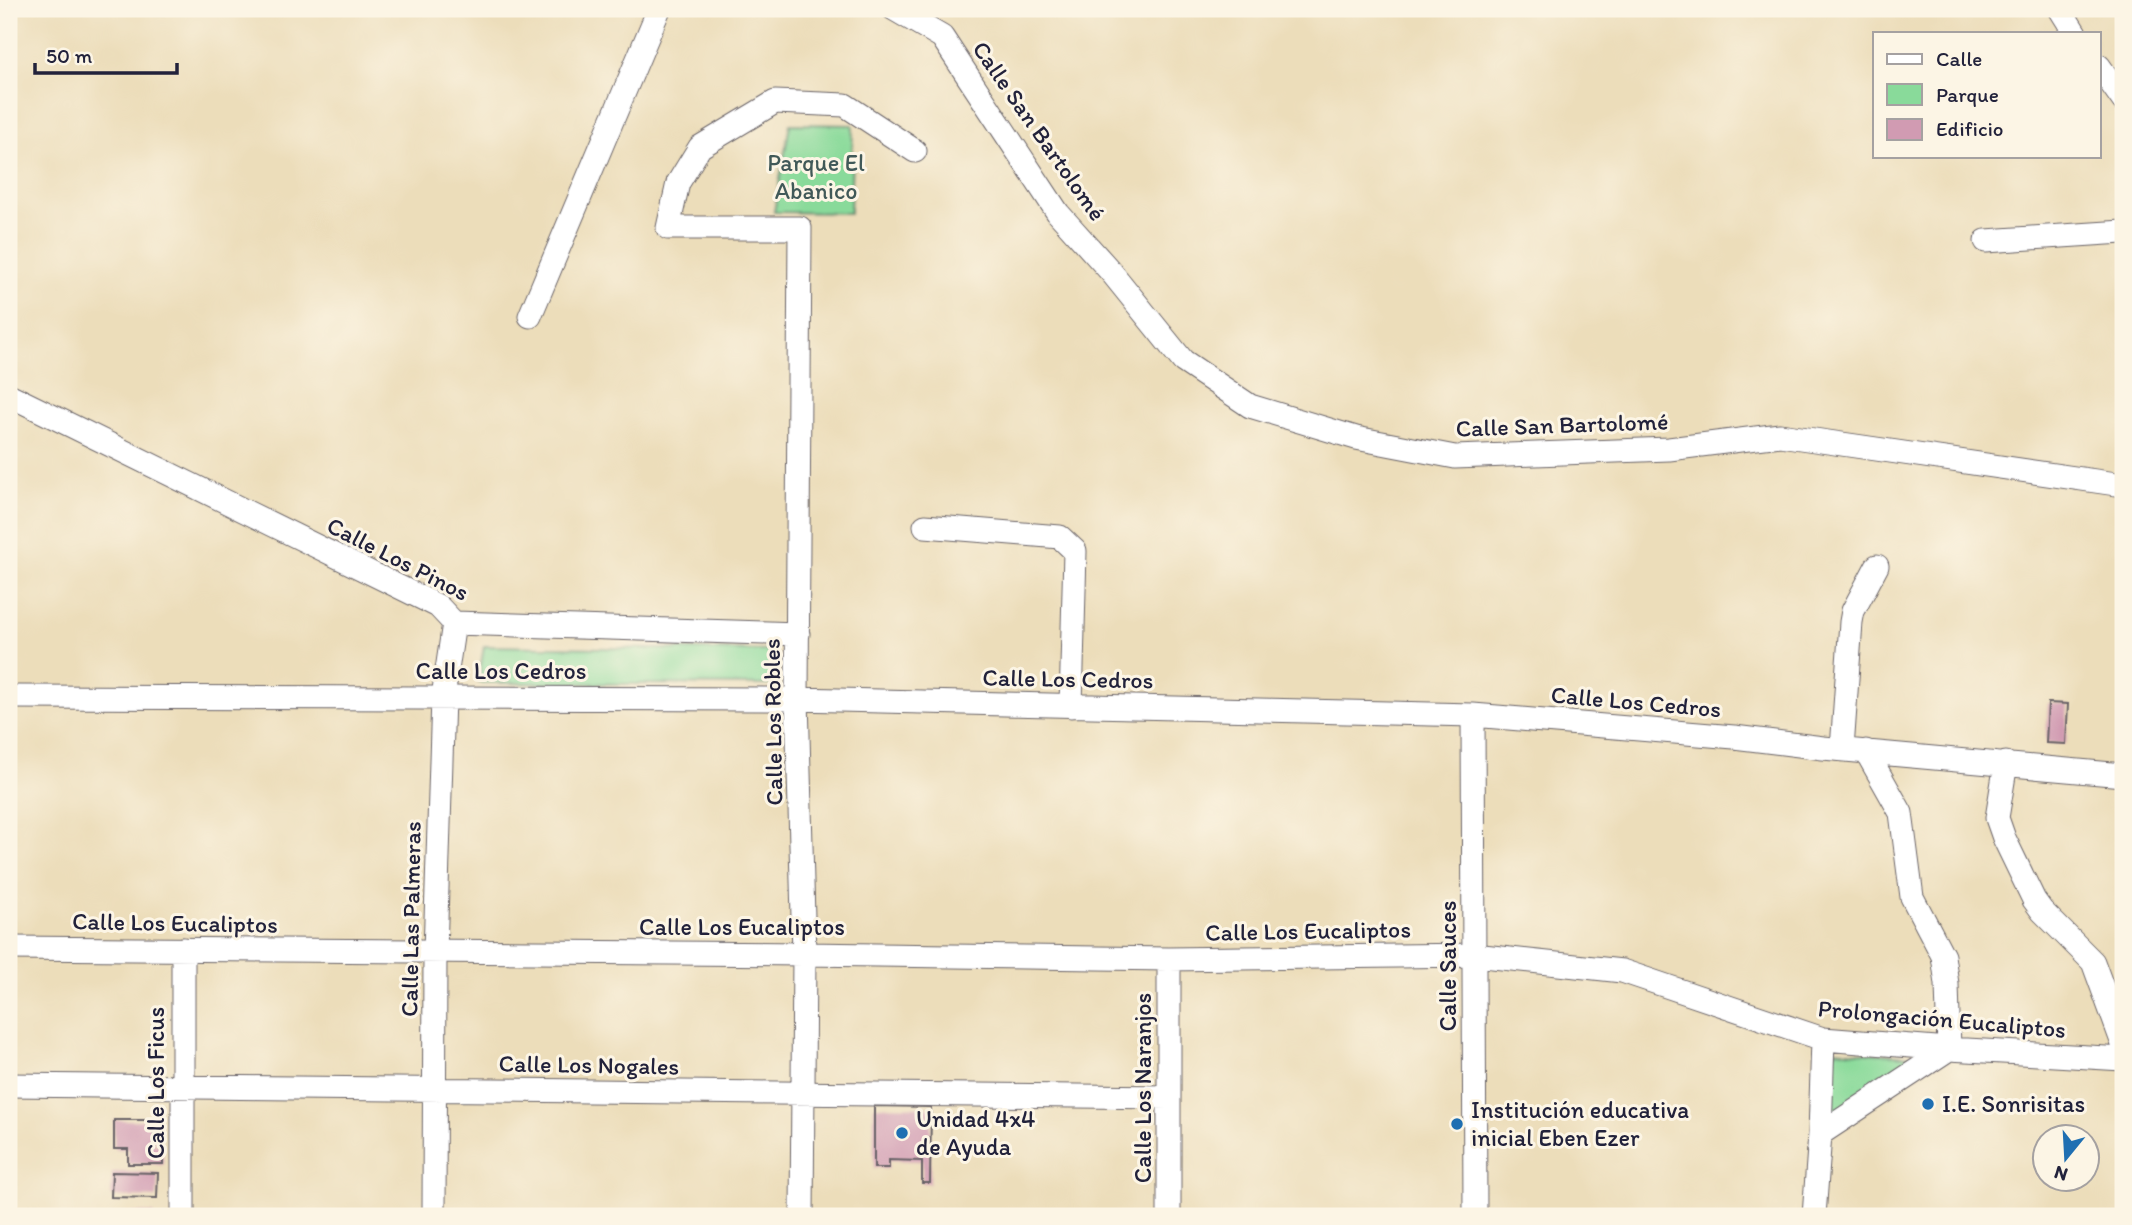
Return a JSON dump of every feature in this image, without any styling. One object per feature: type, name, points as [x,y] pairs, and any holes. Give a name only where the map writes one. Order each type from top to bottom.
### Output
[{"type":"street","points":[[530,316],[659,9]]},
{"type":"street","name":"Calle San Bartolomé","points":[[894,9],[942,37],[1058,213],[1112,273],[1184,361],[1250,406],[1356,438],[1455,457],[1669,449],[1780,435],[2123,485]]},
{"type":"street","points":[[2060,9],[2074,32]]},
{"type":"street","points":[[2100,67],[2123,100]]},
{"type":"street","name":"Calle Los Robles","points":[[802,1216],[803,954],[797,699],[800,228],[668,228],[678,183],[700,147],[775,102],[845,105],[915,151]]},
{"type":"street","points":[[1986,241],[2123,232]]},
{"type":"street","name":"Calle Los Pinos","points":[[9,395],[438,606],[453,623],[797,634]]},
{"type":"street","points":[[925,526],[1059,537],[1075,551],[1071,706]]},
{"type":"street","points":[[1842,749],[1849,634],[1853,611],[1877,566]]},
{"type":"street","name":"Calle Las Palmeras","points":[[434,1216],[435,951],[443,697],[453,623]]},
{"type":"street","name":"Calle Los Cedros","points":[[9,696],[797,699],[1473,715],[2123,775]]},
{"type":"street","name":"Calle Sauces","points":[[1473,715],[1475,1216]]},
{"type":"street","points":[[1820,1135],[1949,1049],[1947,984],[1943,956],[1912,897],[1900,813],[1866,751]]},
{"type":"street","points":[[2006,763],[1997,818],[2004,838],[2034,900],[2093,962],[2123,1044]]},
{"type":"street","name":"Calle Los Eucaliptos","points":[[9,948],[1169,959],[1474,955]]},
{"type":"street","name":"Calle Los Ficus","points":[[183,949],[183,1216]]},
{"type":"street","name":"Prolongación Eucaliptos","points":[[1474,955],[1622,971],[1823,1039],[2123,1059]]},
{"type":"street","name":"Calle Los Naranjos","points":[[1169,959],[1169,1216]]},
{"type":"street","points":[[1814,1216],[1823,1039]]},
{"type":"street","name":"Calle Los Nogales","points":[[9,1085],[1168,1097]]},
{"type":"green space","name":"Parque El Abanico","points":[[790,124],[853,125],[850,213],[774,212]]},
{"type":"green space","points":[[484,646],[768,651],[774,671],[771,685],[478,683]]},
{"type":"green space","points":[[1835,1050],[1919,1057],[1831,1115]]},
{"type":"building","points":[[2048,703],[2068,704],[2066,744],[2046,743]]},
{"type":"building","name":"Unidad 4x4 de Ayuda","points":[[874,1106],[931,1107],[930,1183],[922,1183],[922,1161],[889,1160],[889,1168],[874,1168]]},
{"type":"building","points":[[114,1120],[154,1120],[154,1144],[163,1144],[163,1164],[128,1164],[128,1149],[114,1149]]},
{"type":"building","points":[[112,1172],[158,1173],[157,1198],[111,1197]]},
{"type":"building","points":[[125,1213],[153,1213],[153,1216],[125,1216]]},
{"type":"place","name":"I.E. Sonrisitas","points":[[1928,1104]]},
{"type":"place","name":"Institución educativa inicial Eben Ezer","points":[[1457,1124]]},
{"type":"place","name":"Unidad 4x4 de Ayuda","points":[[902,1133]]}]
